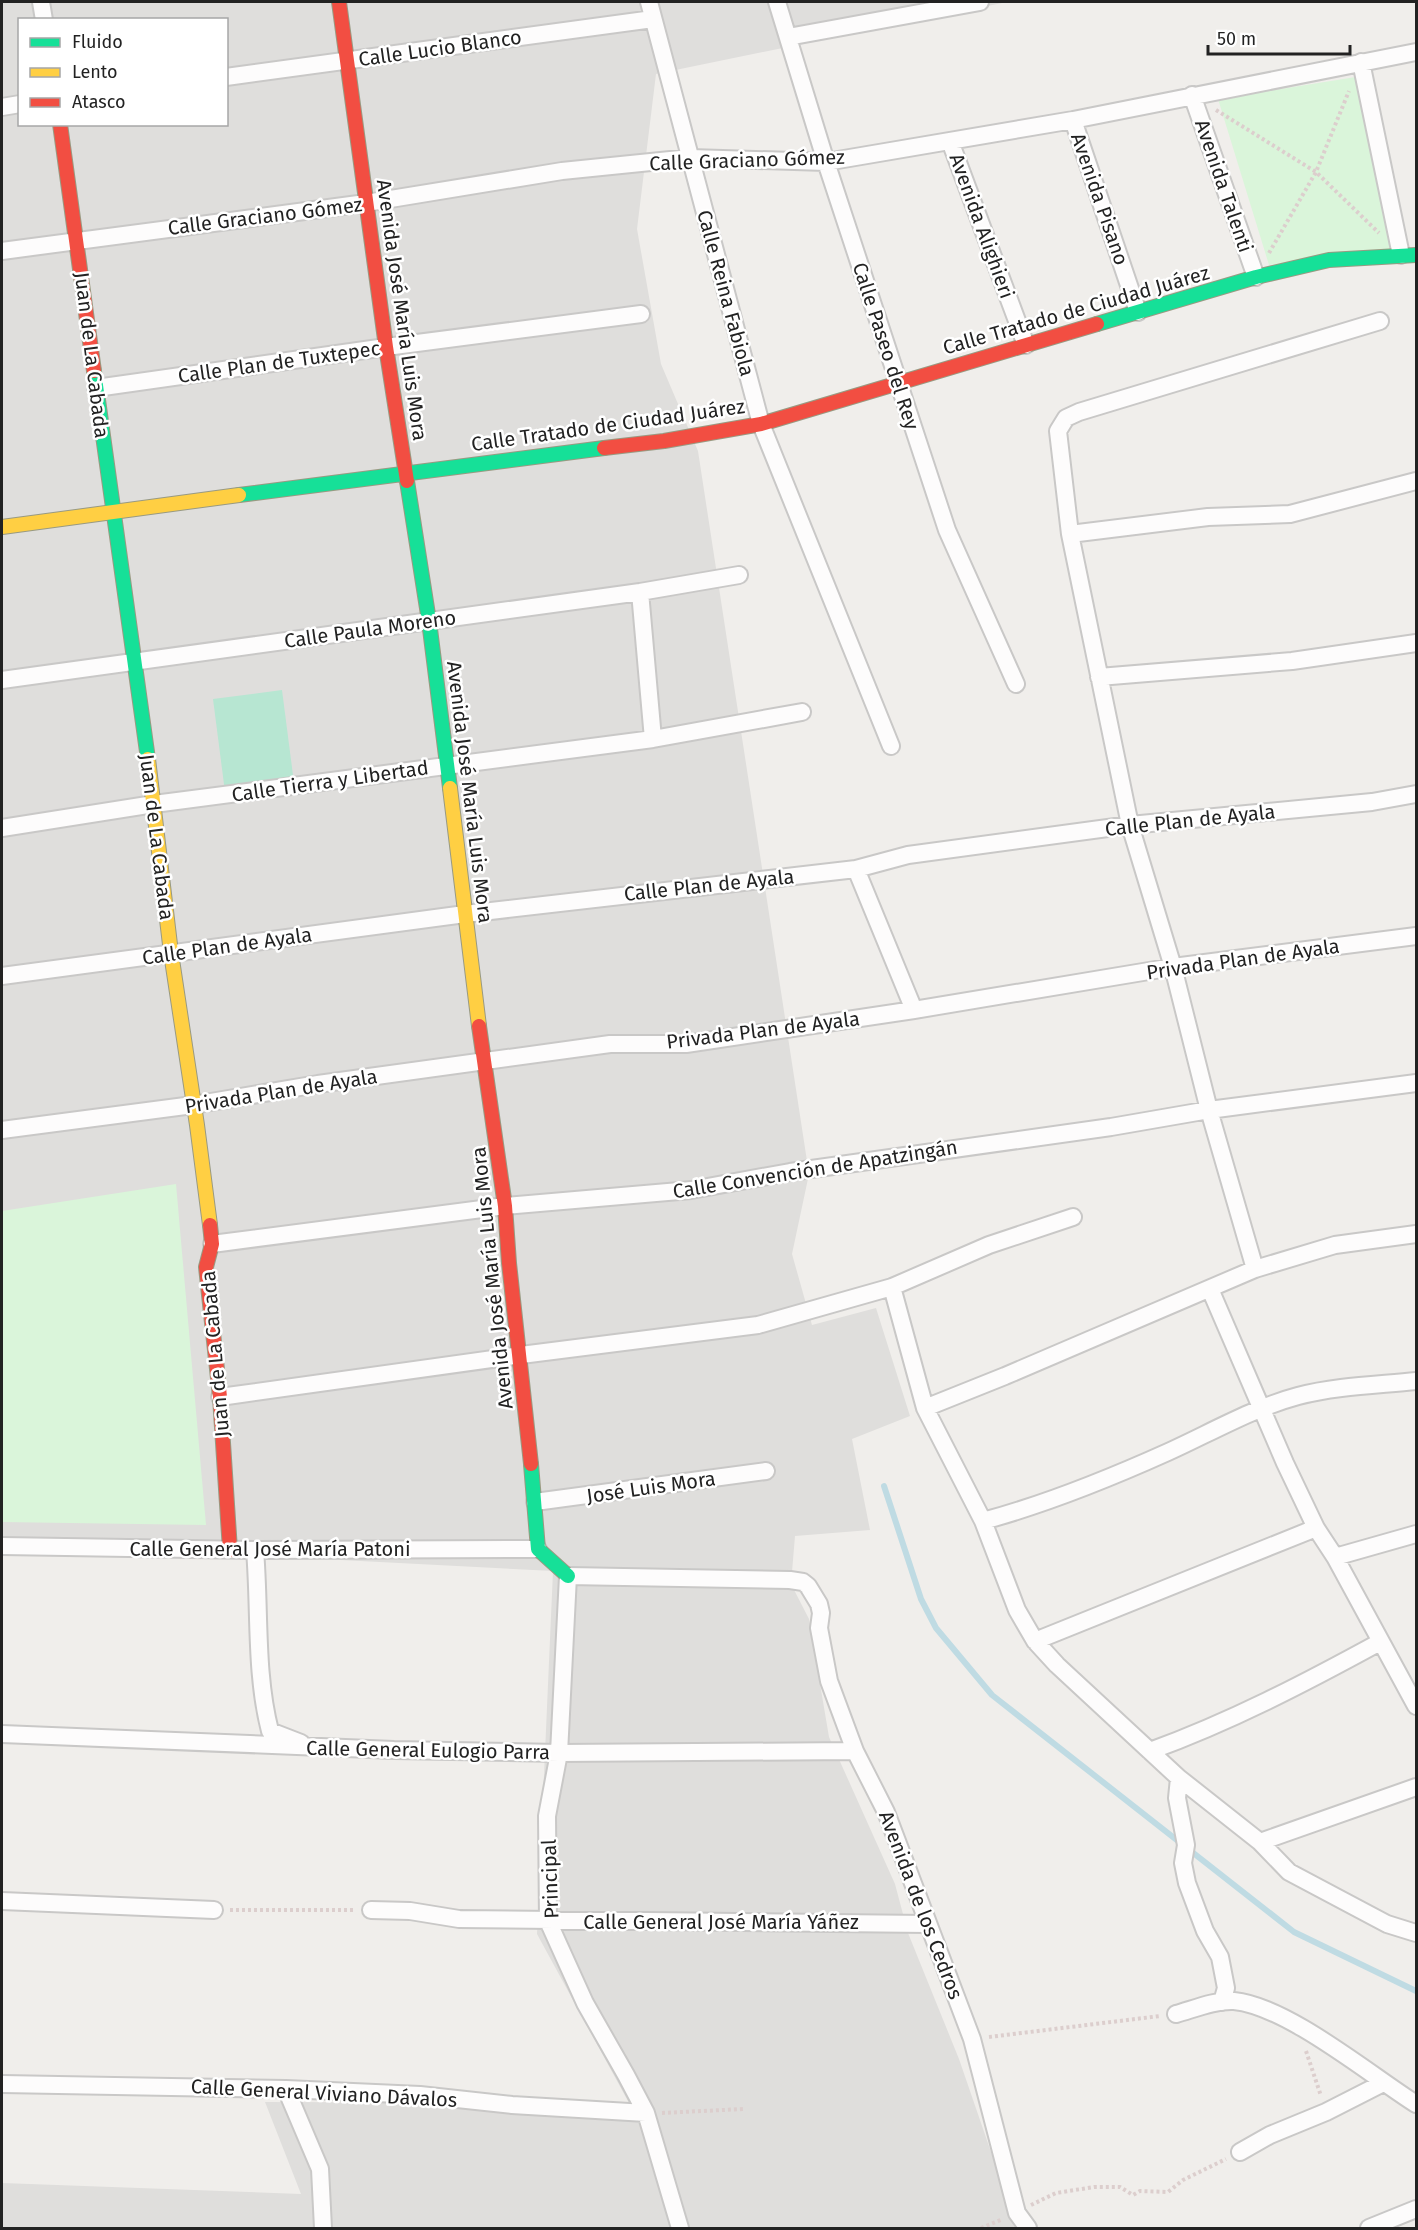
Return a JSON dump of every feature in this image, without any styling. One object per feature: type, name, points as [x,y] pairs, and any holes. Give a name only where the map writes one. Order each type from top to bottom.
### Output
[{"type":"street","points":[[41,2],[44,18]]},
{"type":"street","name":"Avenida José María Luis Mora","points":[[339,2],[386,347],[429,621],[484,1062],[505,1206],[538,1549]]},
{"type":"street","name":"Calle Reina Fabiola","points":[[649,2],[761,424],[891,746]]},
{"type":"street","name":"Calle Paseo del Rey","points":[[777,2],[826,162],[947,530],[1016,684]]},
{"type":"street","points":[[788,37],[980,2]]},
{"type":"street","name":"Calle Lucio Blanco","points":[[228,76],[653,19]]},
{"type":"street","name":"Calle Graciano Gómez","points":[[2,250],[366,203],[562,171],[690,158],[826,162],[1073,120],[1416,52]]},
{"type":"street","points":[[1361,62],[1409,255]]},
{"type":"street","name":"Avenida Talenti","points":[[1192,95],[1256,277]]},
{"type":"street","points":[[2,107],[18,104]]},
{"type":"street","name":"Avenida Pisano","points":[[1073,120],[1138,312]]},
{"type":"street","name":"Juan de La Cabada","points":[[60,126],[212,1244],[206,1267],[220,1397],[230,1550]]},
{"type":"street","name":"Avenida Alighieri","points":[[950,141],[1026,345]]},
{"type":"street","name":"Calle Tratado de Ciudad Juárez","points":[[2,527],[664,441],[761,424],[1256,277],[1329,260],[1409,255]]},
{"type":"street","name":"Calle Plan de Tuxtepec","points":[[96,388],[641,314]]},
{"type":"street","points":[[1255,1269],[1209,1110],[1173,967],[1130,825],[1070,534],[1058,430],[1066,418],[1090,409],[1380,321]]},
{"type":"street","points":[[1070,534],[1208,517],[1290,514],[1416,481]]},
{"type":"street","name":"Calle Paula Moreno","points":[[2,680],[640,592],[739,575]]},
{"type":"street","points":[[640,592],[653,739]]},
{"type":"street","points":[[1099,677],[1292,661],[1416,643]]},
{"type":"street","name":"Calle Tierra y Libertad","points":[[2,828],[154,804],[653,739],[802,712]]},
{"type":"street","name":"Calle Plan de Ayala","points":[[2,976],[465,914],[856,869],[908,855],[1130,825],[1372,802],[1416,794]]},
{"type":"street","points":[[856,869],[914,1010]]},
{"type":"street","name":"Privada Plan de Ayala","points":[[2,1130],[193,1105],[318,1084],[610,1044],[686,1044],[914,1010],[1173,967],[1416,936]]},
{"type":"street","name":"Calle Convención de Apatzingán","points":[[212,1244],[505,1206],[692,1190],[790,1172],[1111,1127],[1209,1110],[1416,1083]]},
{"type":"street","points":[[220,1397],[758,1325],[892,1287],[989,1245],[1072,1217]]},
{"type":"street","points":[[925,1408],[1255,1269],[1335,1245],[1416,1234]]},
{"type":"street","points":[[892,1287],[925,1408],[983,1521],[1017,1610],[1035,1641],[1057,1665],[1179,1778],[1260,1842],[1289,1872],[1387,1924],[1416,1933]]},
{"type":"street","points":[[1210,1289],[1261,1409],[1316,1528],[1335,1557],[1416,1704]]},
{"type":"street","points":[[983,1521],[1018,1512],[1095,1482],[1166,1453],[1261,1409],[1308,1394],[1416,1381]]},
{"type":"street","name":"José Luis Mora","points":[[535,1502],[766,1471]]},
{"type":"street","points":[[1035,1641],[1316,1528]]},
{"type":"street","points":[[1335,1557],[1416,1534]]},
{"type":"street","name":"Calle General José María Patoni","points":[[2,1546],[230,1550],[538,1549]]},
{"type":"street","points":[[538,1549],[568,1575]]},
{"type":"street","points":[[255,1550],[262,1671],[270,1731],[313,1748]]},
{"type":"street","name":"Avenida de los Cedros","points":[[568,1575],[790,1580],[803,1582],[816,1596],[821,1612],[819,1628],[829,1681],[855,1751],[886,1812],[972,2039],[1017,2213],[1028,2229]]},
{"type":"street","name":"Principal","points":[[568,1575],[559,1753],[547,1816],[548,1921],[585,2003],[646,2113],[680,2229]]},
{"type":"street","points":[[1150,1751],[1201,1733],[1313,1679],[1380,1642]]},
{"type":"street","name":"Calle General Eulogio Parra","points":[[2,1734],[313,1748],[559,1753],[855,1751]]},
{"type":"street","points":[[1179,1778],[1177,1798],[1186,1845],[1183,1863],[1187,1883],[1205,1931],[1220,1958],[1226,1988],[1222,2002]]},
{"type":"street","points":[[1260,1842],[1416,1787]]},
{"type":"street","points":[[2,1901],[214,1910]]},
{"type":"street","name":"Calle General José María Yáñez","points":[[371,1910],[410,1911],[459,1919],[927,1924]]},
{"type":"street","points":[[1176,2014],[1222,2002],[1236,2001],[1268,2011],[1310,2033],[1416,2104]]},
{"type":"street","name":"Calle General Viviano Dávalos","points":[[2,2084],[286,2088],[420,2095],[512,2105],[646,2113]]},
{"type":"street","points":[[1240,2152],[1270,2135],[1326,2112],[1383,2084]]},
{"type":"street","points":[[286,2088],[320,2169],[323,2229]]},
{"type":"street","points":[[1369,2229],[1416,2209]]},
{"type":"path","points":[[1256,277],[1316,172],[1361,62]]},
{"type":"path","points":[[1192,95],[1316,172],[1409,255]]},
{"type":"path","points":[[214,1910],[371,1910]]},
{"type":"path","points":[[972,2039],[1176,2014]]},
{"type":"path","points":[[1305,2046],[1326,2112]]},
{"type":"path","points":[[646,2113],[743,2109]]},
{"type":"path","points":[[981,2229],[1050,2195],[1114,2186],[1133,2195],[1140,2191],[1168,2192],[1183,2180],[1240,2152]]},
{"type":"shaded area","points":[[2,2],[1007,2],[656,74],[637,229],[661,364],[698,451],[809,1174],[792,1254],[812,1325],[876,1308],[910,1416],[852,1439],[870,1530],[795,1536],[791,1584],[809,1619],[829,1737],[895,1884],[908,1933],[959,2059],[1019,2228],[2,2228],[2,2183],[301,2194],[265,2102],[629,2103],[537,1934],[553,1571],[227,1554],[2,1550]]},
{"type":"green space","points":[[1362,76],[1400,248],[1269,265],[1218,99]]},
{"type":"green space","points":[[282,690],[294,783],[225,792],[213,699]]},
{"type":"green space","points":[[176,1184],[206,1525],[2,1522],[2,1211]]},
{"type":"waterway","points":[[884,1486],[921,1599],[936,1628],[992,1695],[1294,1932],[1416,1991]]},
{"type":"traffic: fast","points":[[1097,324],[1256,277],[1329,260],[1416,255]]},
{"type":"traffic: fast","points":[[94,371],[148,759]]},
{"type":"traffic: fast","points":[[239,495],[604,448]]},
{"type":"traffic: fast","points":[[407,481],[429,621],[450,788]]},
{"type":"traffic: fast","points":[[531,1464],[538,1549],[568,1576]]},
{"type":"traffic: slow","points":[[2,527],[239,495]]},
{"type":"traffic: slow","points":[[148,759],[171,953],[210,1225]]},
{"type":"traffic: slow","points":[[450,788],[479,1026]]},
{"type":"traffic: jam","points":[[339,2],[386,347],[407,481]]},
{"type":"traffic: jam","points":[[60,126],[94,371]]},
{"type":"traffic: jam","points":[[604,448],[664,441],[761,424],[1097,324]]},
{"type":"traffic: jam","points":[[479,1026],[505,1206],[531,1464]]},
{"type":"traffic: jam","points":[[210,1225],[212,1244],[206,1267],[220,1397],[230,1550]]}]
